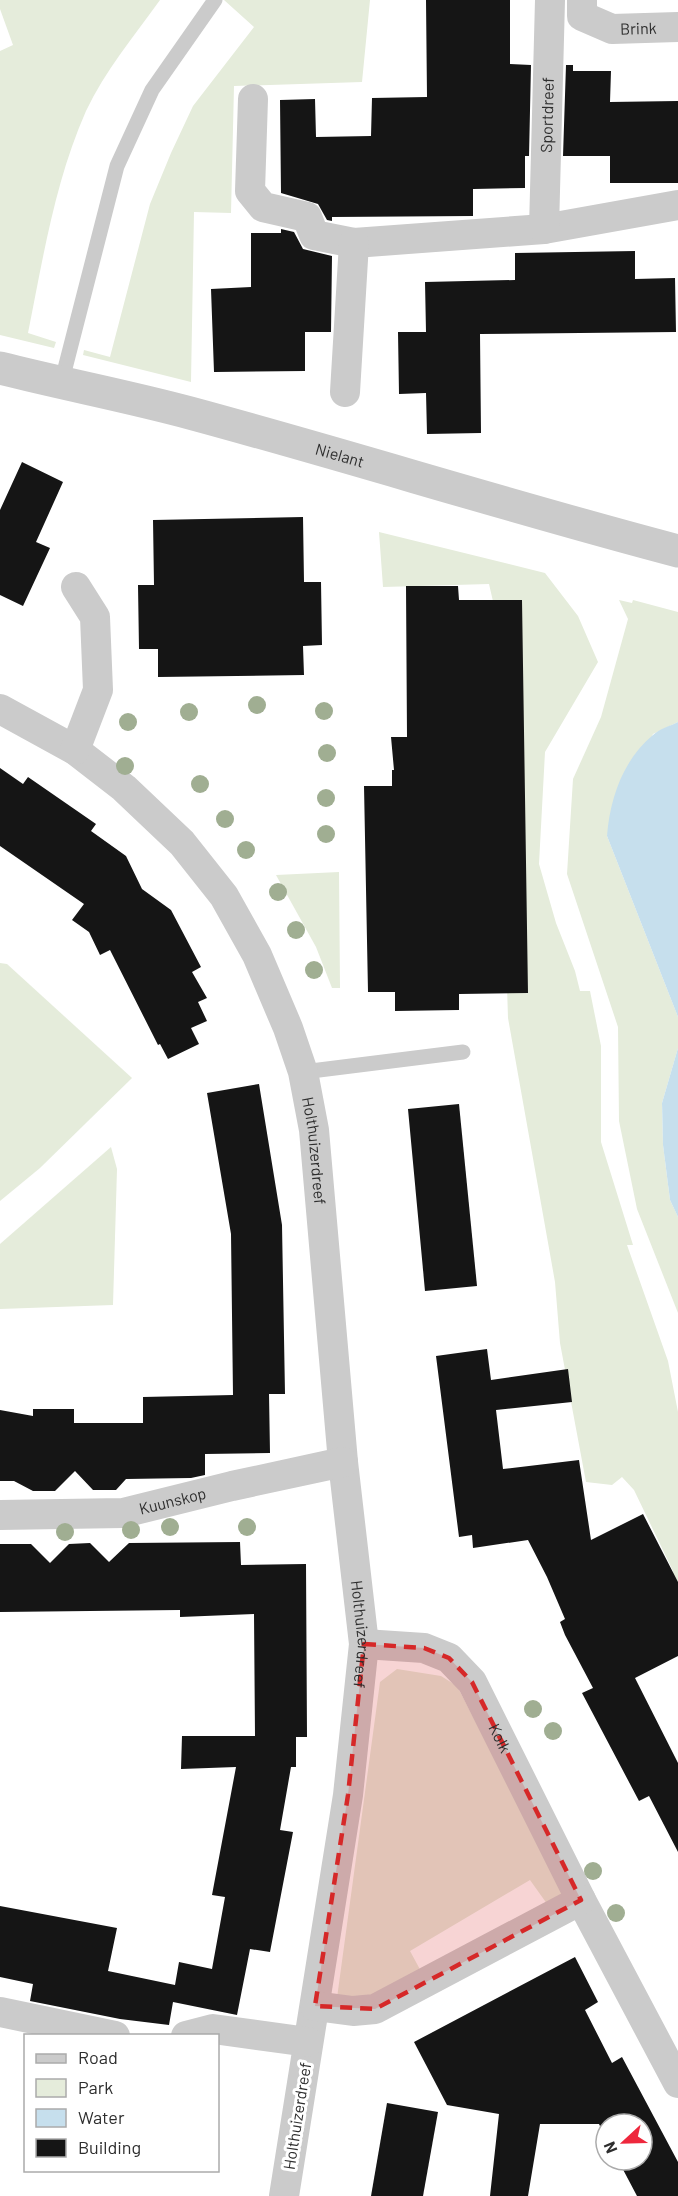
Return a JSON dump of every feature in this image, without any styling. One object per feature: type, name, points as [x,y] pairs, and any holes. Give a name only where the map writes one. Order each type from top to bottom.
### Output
[{"type":"street","name":"Sportdreef","points":[[544,229],[550,0]]},
{"type":"street","name":"Brink","points":[[582,0],[582,16],[612,28],[678,27]]},
{"type":"street","points":[[253,99],[250,191],[263,207],[307,218],[314,235],[354,243],[544,229],[678,205]]},
{"type":"street","points":[[345,392],[354,243]]},
{"type":"street","name":"Nielant","points":[[0,368],[187,412],[543,515],[678,551]]},
{"type":"street","points":[[75,750],[98,690],[95,617],[76,587]]},
{"type":"street","name":"Holthuizerdreef","points":[[0,710],[75,750],[124,788],[182,843],[224,896],[257,955],[288,1028],[303,1072],[314,1130],[343,1462],[364,1644],[348,1795],[284,2196]]},
{"type":"street","name":"Kuunskop","points":[[0,1515],[123,1513],[343,1462]]},
{"type":"street","name":"Kolk","points":[[364,1644],[424,1647],[449,1658],[472,1682],[581,1900],[678,2083]]},
{"type":"street","points":[[315,2006],[353,2011],[375,2009],[581,1900]]},
{"type":"street","points":[[0,2012],[105,2034]]},
{"type":"street","points":[[194,2034],[213,2029],[309,2042]]},
{"type":"lane","points":[[61,384],[117,166],[152,90],[215,0]]},
{"type":"lane","points":[[303,1072],[464,1052]]},
{"type":"highlighted area","points":[[364,1644],[424,1648],[449,1658],[472,1682],[581,1900],[375,2009],[315,2006],[348,1795]]},
{"type":"green space","points":[[0,0],[160,0],[120,54],[94,96],[75,138],[66,165],[51,220],[28,333],[56,342],[54,348],[0,335],[0,51],[13,45],[0,9]]},
{"type":"green space","points":[[224,0],[370,0],[362,82],[234,86],[231,213],[194,212],[191,382],[83,355],[84,350],[110,357],[150,204],[171,153],[193,106],[254,27]]},
{"type":"green space","points":[[379,532],[545,573],[578,616],[598,662],[545,752],[539,864],[556,923],[575,971],[580,991],[590,991],[601,1046],[601,1142],[633,1245],[627,1245],[668,1361],[678,1412],[678,1629],[663,1602],[673,1571],[634,1490],[622,1477],[612,1485],[586,1482],[560,1343],[555,1282],[508,1018],[495,610],[489,584],[383,587]]},
{"type":"green space","points":[[619,600],[632,603],[633,600],[678,612],[678,722],[653,734],[607,836],[678,1017],[678,1048],[662,1103],[663,1145],[670,1200],[678,1217],[678,1313],[637,1209],[619,1121],[618,1027],[567,874],[573,779],[601,717],[628,619]]},
{"type":"green space","points":[[339,872],[340,988],[332,988],[316,947],[276,875]]},
{"type":"green space","points":[[0,963],[7,964],[132,1078],[40,1168],[0,1201]]},
{"type":"green space","points":[[111,1147],[117,1169],[113,1305],[0,1309],[0,1244]]},
{"type":"green space","points":[[397,1669],[441,1676],[457,1686],[568,1899],[550,1908],[530,1880],[410,1951],[423,1975],[363,2001],[337,1998],[380,1682]]},
{"type":"water","points":[[678,722],[678,1017],[607,836],[611,808],[626,768],[653,735]]},
{"type":"water","points":[[678,1048],[678,1217],[670,1200],[663,1145],[662,1103]]},
{"type":"building","points":[[426,0],[510,0],[510,64],[531,65],[529,156],[525,156],[525,188],[473,189],[473,216],[332,217],[332,221],[327,220],[318,204],[281,193],[280,100],[315,99],[316,137],[371,136],[372,98],[427,97]]},
{"type":"building","points":[[566,65],[573,65],[573,71],[611,71],[610,102],[678,101],[678,183],[610,183],[610,156],[563,156]]},
{"type":"building","points":[[281,229],[294,232],[303,249],[332,256],[331,332],[305,332],[305,371],[214,372],[211,289],[251,287],[251,233],[281,233]]},
{"type":"building","points":[[635,251],[635,279],[675,278],[676,332],[480,334],[481,433],[427,434],[426,393],[399,394],[398,332],[426,332],[425,282],[515,280],[515,253]]},
{"type":"building","points":[[22,462],[63,482],[36,542],[50,548],[23,606],[0,595],[0,510]]},
{"type":"building","points":[[303,517],[304,582],[321,582],[322,645],[303,646],[304,675],[158,677],[158,649],[139,649],[138,585],[154,585],[153,520]]},
{"type":"building","points":[[406,586],[458,586],[459,600],[522,600],[528,993],[459,994],[459,1010],[395,1011],[395,992],[368,992],[364,786],[392,786],[392,770],[394,770],[391,737],[407,737]]},
{"type":"building","points":[[0,768],[23,784],[28,777],[96,824],[91,831],[126,856],[142,889],[171,910],[201,967],[192,972],[207,998],[198,1002],[207,1021],[191,1028],[199,1044],[168,1059],[160,1044],[158,1045],[110,950],[100,955],[89,932],[72,920],[84,904],[0,846]]},
{"type":"building","points":[[259,1084],[282,1225],[285,1394],[269,1394],[270,1453],[205,1454],[205,1475],[191,1478],[126,1479],[116,1490],[93,1490],[75,1471],[55,1491],[33,1491],[14,1481],[0,1481],[0,1410],[33,1416],[33,1409],[74,1409],[74,1423],[143,1423],[143,1397],[233,1395],[231,1234],[207,1093]]},
{"type":"building","points":[[459,1104],[477,1286],[425,1291],[408,1109]]},
{"type":"building","points":[[487,1349],[491,1380],[568,1369],[572,1402],[496,1410],[503,1469],[579,1460],[591,1540],[643,1514],[678,1582],[678,1656],[635,1678],[678,1763],[678,1852],[649,1796],[639,1801],[582,1693],[593,1688],[565,1635],[560,1622],[565,1619],[528,1540],[473,1548],[472,1535],[459,1537],[436,1356]]},
{"type":"building","points":[[240,1542],[241,1565],[306,1564],[307,1737],[296,1737],[296,1767],[291,1767],[280,1830],[293,1832],[270,1952],[250,1949],[237,2015],[173,2002],[169,2025],[120,2019],[30,2001],[33,1984],[0,1977],[0,1906],[117,1928],[108,1971],[175,1985],[179,1962],[212,1969],[225,1897],[212,1895],[236,1767],[181,1769],[182,1736],[255,1736],[254,1614],[180,1617],[180,1610],[0,1612],[0,1544],[31,1544],[50,1563],[69,1544],[90,1543],[109,1562],[129,1543]]},
{"type":"building","points":[[575,1957],[598,2002],[585,2010],[612,2063],[622,2057],[651,2112],[594,2112],[594,2124],[540,2124],[528,2196],[490,2196],[499,2114],[447,2105],[414,2042]]},
{"type":"building","points":[[387,2103],[438,2112],[423,2196],[371,2196]]},
{"type":"building","points":[[654,2117],[678,2162],[678,2196],[637,2196],[624,2172],[654,2172]]}]
